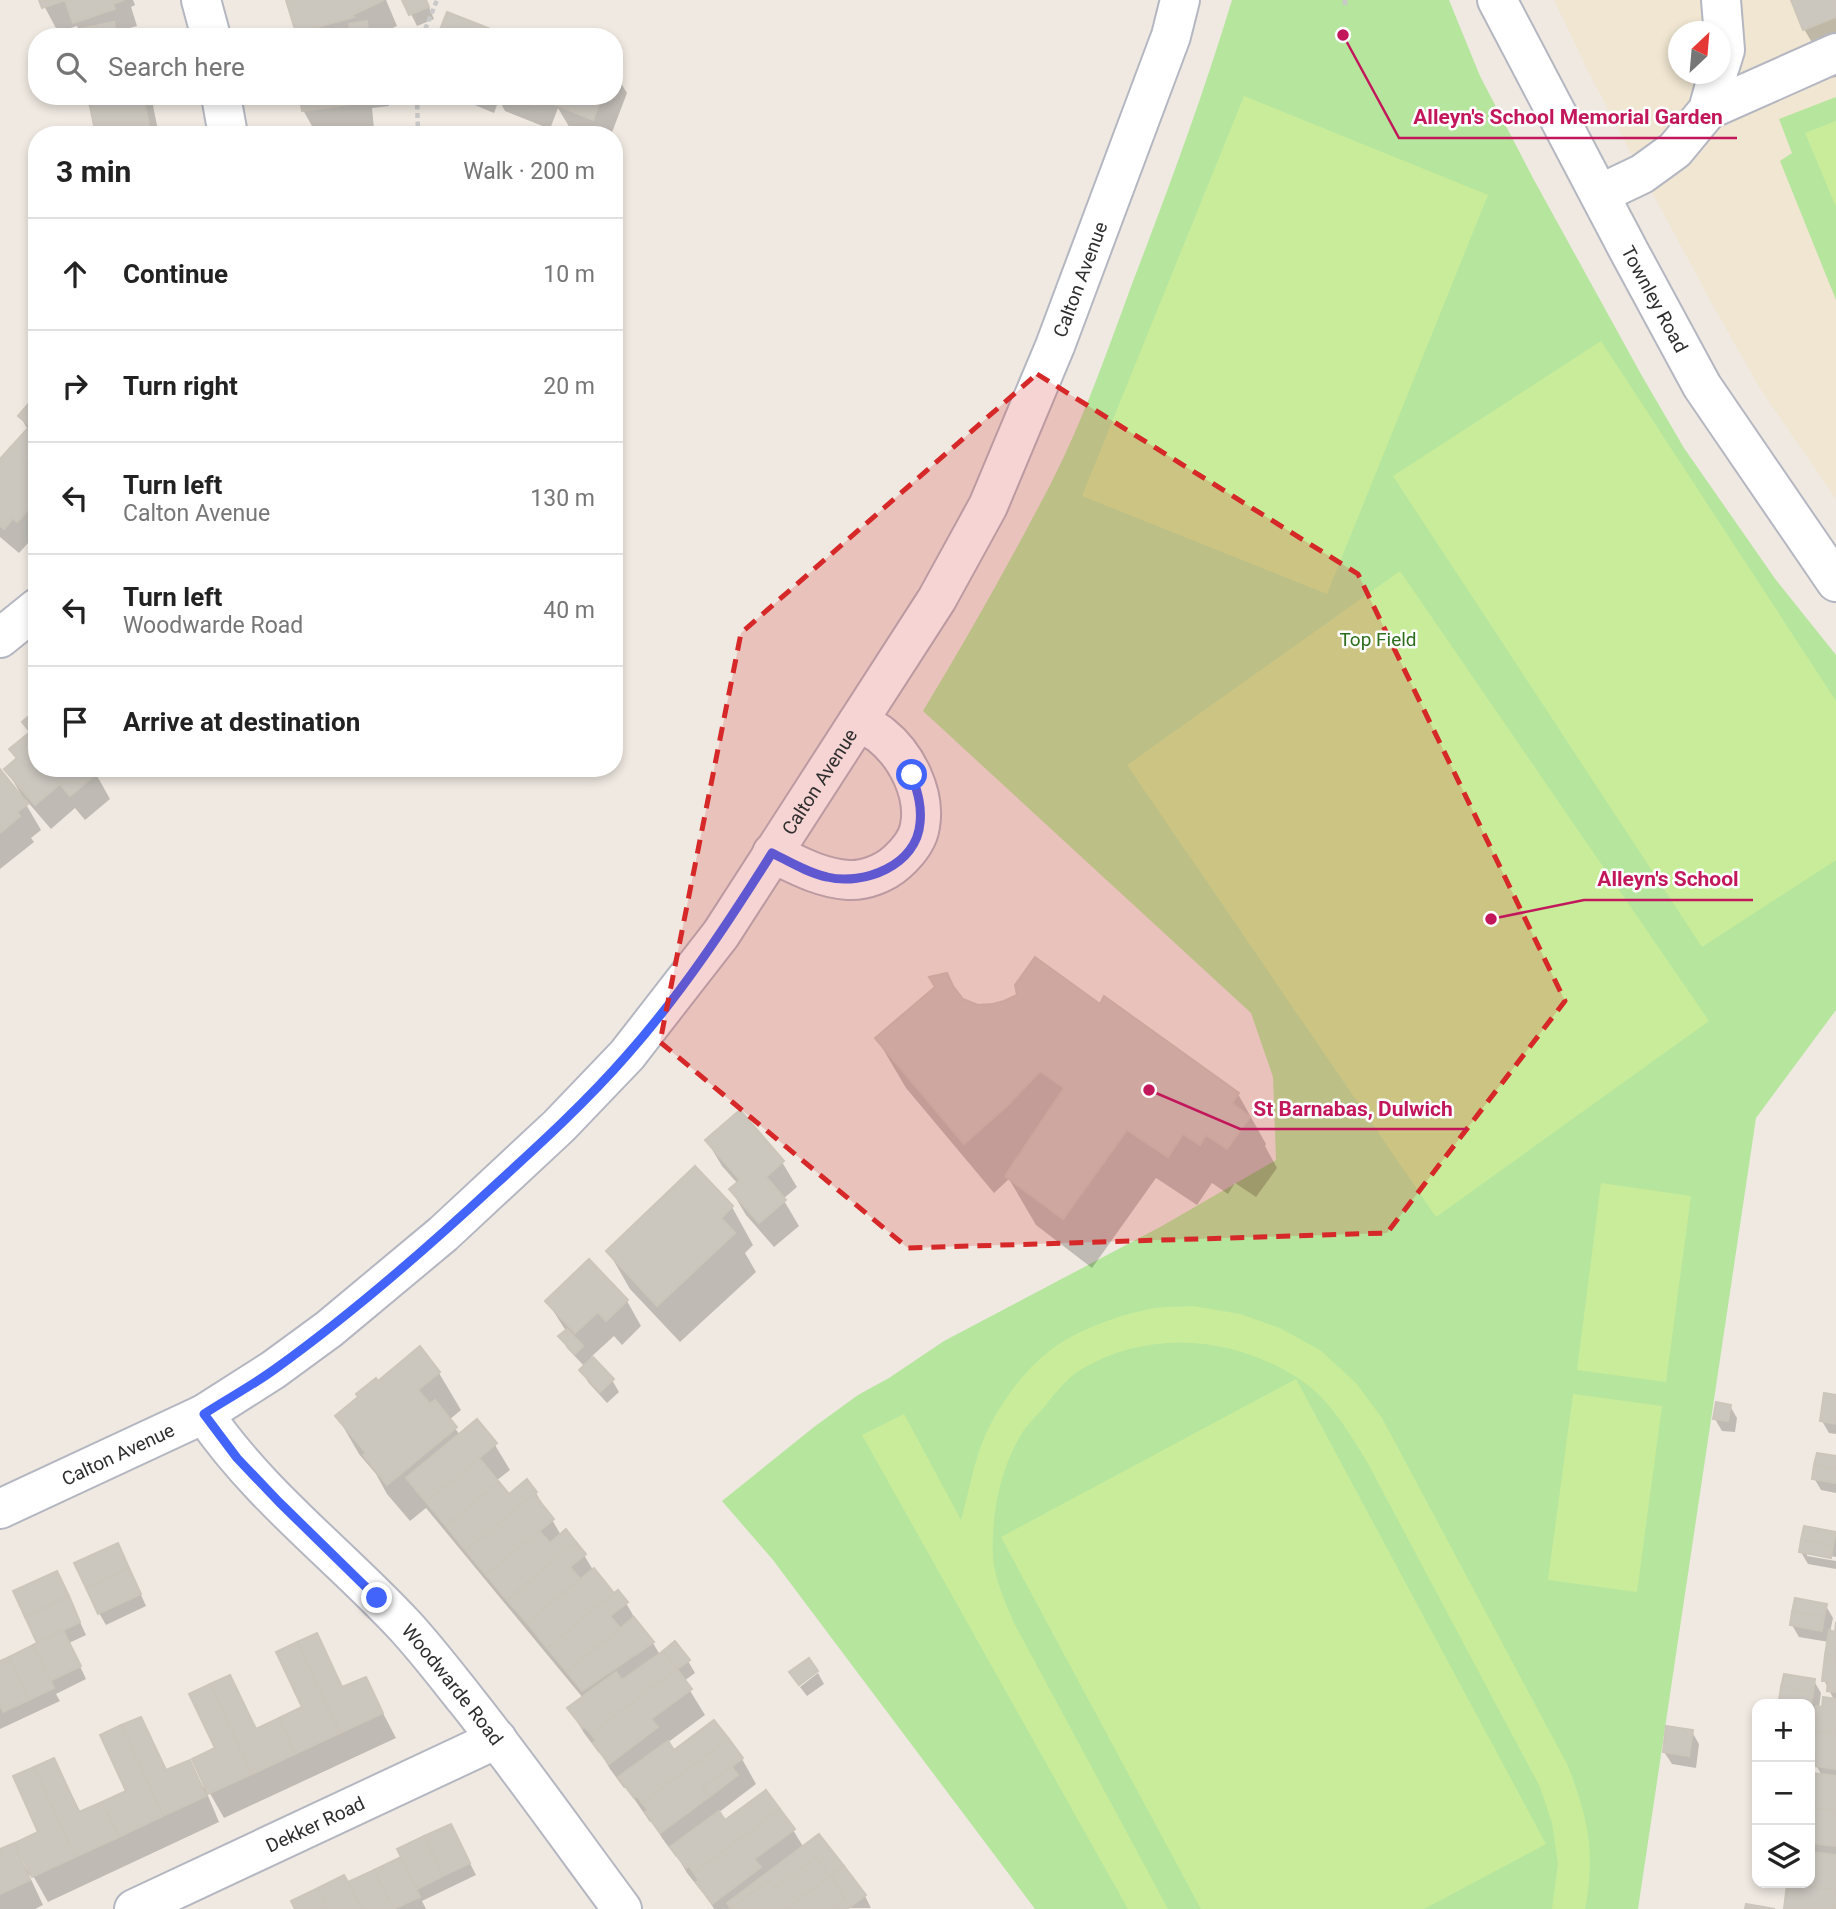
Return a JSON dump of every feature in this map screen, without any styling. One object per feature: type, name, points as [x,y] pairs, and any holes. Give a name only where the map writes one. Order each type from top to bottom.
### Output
[{"type":"street","points":[[201,0],[209,28]]},
{"type":"street","name":"Calton Avenue","points":[[0,1508],[204,1414],[273,1370],[328,1329],[443,1234],[559,1126],[628,1055],[686,981],[721,933],[937,599],[988,506],[1055,346],[1171,36],[1180,0]]},
{"type":"street","name":"Townley Road","points":[[1497,0],[1702,386],[1836,582]]},
{"type":"street","points":[[1721,0],[1723,21]]},
{"type":"street","points":[[1708,110],[1836,53]]},
{"type":"street","points":[[1600,194],[1642,174],[1675,150],[1708,110],[1715,84]]},
{"type":"street","points":[[223,105],[226,126]]},
{"type":"street","points":[[0,638],[28,615]]},
{"type":"street","points":[[772,853],[827,877],[851,880],[876,875],[892,866],[915,841],[920,826],[920,801],[912,775],[897,752],[880,734],[858,722]]},
{"type":"street","name":"Woodwarde Road","points":[[204,1414],[237,1458],[406,1628],[497,1739],[622,1909]]},
{"type":"street","name":"Dekker Road","points":[[134,1909],[497,1739]]},
{"type":"path","points":[[426,28],[437,0]]},
{"type":"path","points":[[416,105],[418,126]]},
{"type":"highlighted area","points":[[1037,374],[1358,574],[1565,1001],[1387,1233],[908,1248],[660,1042],[741,633]]},
{"type":"shaded area","points":[[1554,0],[1836,0],[1836,499],[1759,387],[1642,174]]},
{"type":"green space","name":"Top Field","points":[[1232,0],[1449,0],[1480,76],[1534,180],[1684,448],[1776,580],[1836,655],[1836,1010],[1756,1118],[1638,1909],[1035,1909],[773,1560],[722,1501],[858,1395],[944,1341],[1162,1226],[1276,1160],[1273,1077],[1251,1013],[923,711],[1004,571],[1073,436],[1172,178]]},
{"type":"green space","points":[[1244,96],[1488,195],[1327,594],[1082,496]]},
{"type":"green space","points":[[1836,97],[1836,300],[1780,161],[1792,153],[1779,119]]},
{"type":"green space","points":[[1836,121],[1836,207],[1805,133]]},
{"type":"green space","points":[[1601,341],[1836,701],[1836,860],[1702,947],[1393,476]]},
{"type":"green space","points":[[1400,571],[1709,1021],[1436,1217],[1127,765]]},
{"type":"green space","points":[[1601,1183],[1691,1196],[1666,1382],[1577,1370]]},
{"type":"green space","points":[[1193,1306],[1240,1314],[1280,1328],[1320,1350],[1356,1383],[1382,1418],[1568,1766],[1581,1802],[1588,1836],[1590,1870],[1585,1909],[1552,1909],[1558,1864],[1552,1823],[1540,1787],[1366,1460],[1341,1421],[1314,1390],[1268,1362],[1243,1352],[1213,1345],[1174,1342],[1136,1347],[1099,1360],[1077,1372],[1057,1391],[1026,1427],[1016,1444],[1003,1475],[994,1524],[994,1566],[1014,1623],[1168,1909],[1128,1909],[862,1435],[904,1414],[961,1520],[984,1438],[1005,1399],[1034,1364],[1066,1339],[1102,1323],[1150,1309]]},
{"type":"green space","points":[[1296,1379],[1546,1844],[1424,1909],[1201,1909],[1001,1537]]},
{"type":"green space","points":[[1573,1394],[1662,1406],[1637,1592],[1548,1580]]},
{"type":"building","points":[[39,0],[65,0],[42,8]]},
{"type":"building","points":[[65,0],[124,0],[113,4],[115,9],[73,23]]},
{"type":"building","points":[[286,0],[384,0],[352,15],[354,17],[314,28],[294,28]]},
{"type":"building","points":[[402,0],[426,0],[429,7],[409,15]]},
{"type":"building","points":[[1791,0],[1836,0],[1836,17],[1803,30]]},
{"type":"building","points":[[447,12],[488,28],[441,28]]},
{"type":"building","points":[[367,21],[368,28],[350,28],[349,24]]},
{"type":"building","points":[[114,22],[115,28],[85,28]]},
{"type":"building","points":[[90,105],[145,105],[149,126],[94,126]]},
{"type":"building","points":[[301,105],[346,105],[302,111]]},
{"type":"building","points":[[556,105],[599,105],[593,120]]},
{"type":"building","points":[[28,404],[28,424],[18,416]]},
{"type":"building","points":[[28,428],[28,463],[10,448]]},
{"type":"building","points":[[10,448],[28,463],[28,510],[17,522],[13,518],[4,529],[0,526],[0,459]]},
{"type":"building","points":[[28,717],[28,730],[22,722]]},
{"type":"building","points":[[28,734],[28,777],[92,777],[70,796],[60,784],[35,805],[4,769],[17,758],[9,749]]},
{"type":"building","points":[[0,769],[28,804],[17,812],[20,816],[0,833]]},
{"type":"building","points":[[1035,957],[1100,1004],[1104,996],[1239,1093],[1232,1103],[1250,1117],[1227,1149],[1206,1135],[1200,1145],[1183,1134],[1168,1157],[1127,1130],[1063,1219],[1005,1176],[1064,1088],[1040,1071],[1008,1105],[964,1144],[875,1038],[935,987],[929,977],[947,973],[963,999],[978,1005],[993,1004],[1017,995],[1015,985]]},
{"type":"building","points":[[740,1110],[784,1161],[766,1177],[786,1200],[759,1223],[729,1189],[740,1180],[705,1140]]},
{"type":"building","points":[[695,1166],[733,1206],[721,1218],[735,1233],[657,1306],[606,1251]]},
{"type":"building","points":[[589,1259],[628,1300],[606,1321],[598,1312],[575,1333],[545,1301]]},
{"type":"building","points":[[567,1329],[583,1346],[575,1354],[558,1336]]},
{"type":"building","points":[[420,1346],[440,1372],[418,1390],[430,1404],[435,1400],[457,1427],[387,1485],[363,1455],[366,1453],[335,1416],[358,1397],[356,1394],[376,1378],[378,1381]]},
{"type":"building","points":[[593,1357],[614,1379],[600,1392],[579,1370]]},
{"type":"building","points":[[1824,1393],[1836,1395],[1836,1424],[1820,1421]]},
{"type":"building","points":[[1716,1402],[1731,1405],[1728,1421],[1713,1419]]},
{"type":"building","points":[[477,1419],[497,1443],[426,1502],[406,1478]]},
{"type":"building","points":[[1817,1453],[1836,1456],[1836,1469],[1814,1465]]},
{"type":"building","points":[[479,1458],[499,1482],[446,1526],[426,1502]]},
{"type":"building","points":[[1814,1465],[1836,1469],[1836,1483],[1812,1479]]},
{"type":"building","points":[[527,1479],[537,1492],[466,1551],[446,1526],[499,1482],[509,1494]]},
{"type":"building","points":[[534,1494],[554,1519],[486,1575],[466,1551]]},
{"type":"building","points":[[1804,1526],[1836,1532],[1833,1545],[1801,1540]]},
{"type":"building","points":[[566,1529],[576,1542],[507,1600],[486,1575],[539,1531],[550,1543]]},
{"type":"building","points":[[1801,1540],[1833,1545],[1831,1558],[1799,1552]]},
{"type":"building","points":[[576,1542],[586,1554],[570,1567],[580,1579],[527,1623],[507,1600]]},
{"type":"building","points":[[118,1543],[129,1568],[86,1588],[74,1563]]},
{"type":"building","points":[[129,1568],[141,1594],[98,1614],[86,1588]]},
{"type":"building","points":[[594,1568],[614,1593],[547,1648],[527,1623]]},
{"type":"building","points":[[57,1571],[69,1596],[25,1617],[13,1591]]},
{"type":"building","points":[[618,1590],[628,1602],[610,1616],[620,1628],[567,1672],[547,1648]]},
{"type":"building","points":[[69,1596],[80,1622],[37,1643],[25,1617]]},
{"type":"building","points":[[1795,1598],[1827,1604],[1824,1617],[1792,1612]]},
{"type":"building","points":[[1792,1612],[1824,1617],[1822,1631],[1790,1625]]},
{"type":"building","points":[[634,1617],[654,1642],[582,1691],[567,1672]]},
{"type":"building","points":[[1836,1622],[1836,1657],[1825,1655],[1829,1630],[1835,1632]]},
{"type":"building","points":[[63,1630],[81,1666],[50,1681],[33,1645]]},
{"type":"building","points":[[317,1633],[342,1687],[366,1677],[383,1713],[340,1733],[297,1642]]},
{"type":"building","points":[[675,1641],[690,1660],[677,1669],[663,1651]]},
{"type":"building","points":[[297,1642],[340,1733],[295,1754],[279,1718],[302,1707],[276,1652]]},
{"type":"building","points":[[33,1645],[54,1688],[29,1700],[9,1657]]},
{"type":"building","points":[[663,1651],[677,1669],[591,1734],[567,1708],[616,1672],[622,1680]]},
{"type":"building","points":[[1825,1655],[1836,1657],[1836,1692],[1827,1691],[1828,1681],[1822,1681]]},
{"type":"building","points":[[9,1657],[29,1700],[3,1712],[0,1705],[0,1661]]},
{"type":"building","points":[[809,1658],[818,1671],[799,1685],[789,1672]]},
{"type":"building","points":[[677,1669],[692,1689],[651,1719],[658,1727],[609,1764],[593,1743],[596,1741],[591,1734]]},
{"type":"building","points":[[1784,1674],[1815,1679],[1813,1692],[1781,1687]]},
{"type":"building","points":[[230,1675],[256,1729],[279,1718],[295,1754],[252,1774],[210,1684]]},
{"type":"building","points":[[210,1684],[252,1774],[208,1794],[192,1759],[215,1748],[189,1694]]},
{"type":"building","points":[[1781,1687],[1813,1692],[1812,1699],[1779,1699]]},
{"type":"building","points":[[1823,1697],[1836,1699],[1836,1734],[1815,1731],[1816,1706],[1822,1707]]},
{"type":"building","points":[[141,1717],[166,1770],[190,1760],[206,1796],[163,1816],[121,1725]]},
{"type":"building","points":[[714,1720],[729,1739],[642,1803],[637,1796],[634,1798],[618,1777],[668,1741],[674,1750]]},
{"type":"building","points":[[121,1725],[163,1816],[119,1837],[102,1802],[126,1791],[100,1735]]},
{"type":"building","points":[[1666,1726],[1693,1730],[1689,1756],[1663,1752]]},
{"type":"building","points":[[1815,1731],[1836,1734],[1836,1769],[1815,1766]]},
{"type":"building","points":[[729,1739],[743,1758],[703,1788],[709,1797],[660,1833],[642,1803]]},
{"type":"building","points":[[54,1758],[79,1812],[102,1802],[119,1837],[75,1857],[34,1767]]},
{"type":"building","points":[[34,1767],[75,1857],[32,1877],[15,1843],[38,1832],[13,1776]]},
{"type":"building","points":[[732,1767],[738,1775],[709,1797],[703,1788]]},
{"type":"building","points":[[1815,1773],[1836,1776],[1836,1811],[1815,1808]]},
{"type":"building","points":[[766,1790],[780,1809],[694,1873],[689,1866],[686,1868],[670,1847],[719,1811],[725,1820]]},
{"type":"building","points":[[1815,1808],[1836,1811],[1836,1846],[1815,1844]]},
{"type":"building","points":[[780,1809],[795,1829],[754,1859],[761,1867],[712,1904],[696,1882],[699,1881],[694,1873]]},
{"type":"building","points":[[451,1824],[470,1863],[443,1876],[424,1836]]},
{"type":"building","points":[[819,1834],[844,1866],[830,1876],[816,1857],[776,1888],[769,1880],[731,1909],[727,1903]]},
{"type":"building","points":[[424,1836],[443,1876],[417,1889],[397,1849]]},
{"type":"building","points":[[14,1843],[30,1880],[0,1894],[0,1849]]},
{"type":"building","points":[[1815,1853],[1836,1855],[1836,1890],[1815,1887]]},
{"type":"building","points":[[401,1857],[420,1897],[393,1909],[374,1870]]},
{"type":"building","points":[[816,1857],[830,1876],[787,1909],[731,1909],[769,1880],[776,1888]]},
{"type":"building","points":[[844,1866],[866,1895],[847,1909],[830,1909],[845,1898],[830,1876]]},
{"type":"building","points":[[374,1870],[393,1909],[361,1909],[348,1882]]},
{"type":"building","points":[[344,1875],[361,1909],[328,1909],[318,1888]]},
{"type":"building","points":[[830,1876],[845,1898],[830,1909],[787,1909]]},
{"type":"building","points":[[318,1888],[328,1909],[295,1909],[291,1901]]},
{"type":"building","points":[[1787,1888],[1836,1890],[1836,1909],[1784,1909]]},
{"type":"building","points":[[1746,1904],[1775,1909],[1745,1909]]},
{"type":"place","name":"Alleyn's School Memorial Garden","points":[[1343,35]]},
{"type":"place","name":"Alleyn's School","points":[[1491,919]]},
{"type":"place","name":"St Barnabas, Dulwich","points":[[1149,1090]]},
{"type":"route","points":[[377,1598],[237,1458],[204,1414],[273,1370],[328,1329],[443,1234],[559,1126],[628,1055],[686,981],[721,933],[772,853],[827,877],[851,880],[876,875],[904,856],[915,841],[920,826],[920,801],[912,775]]}]
